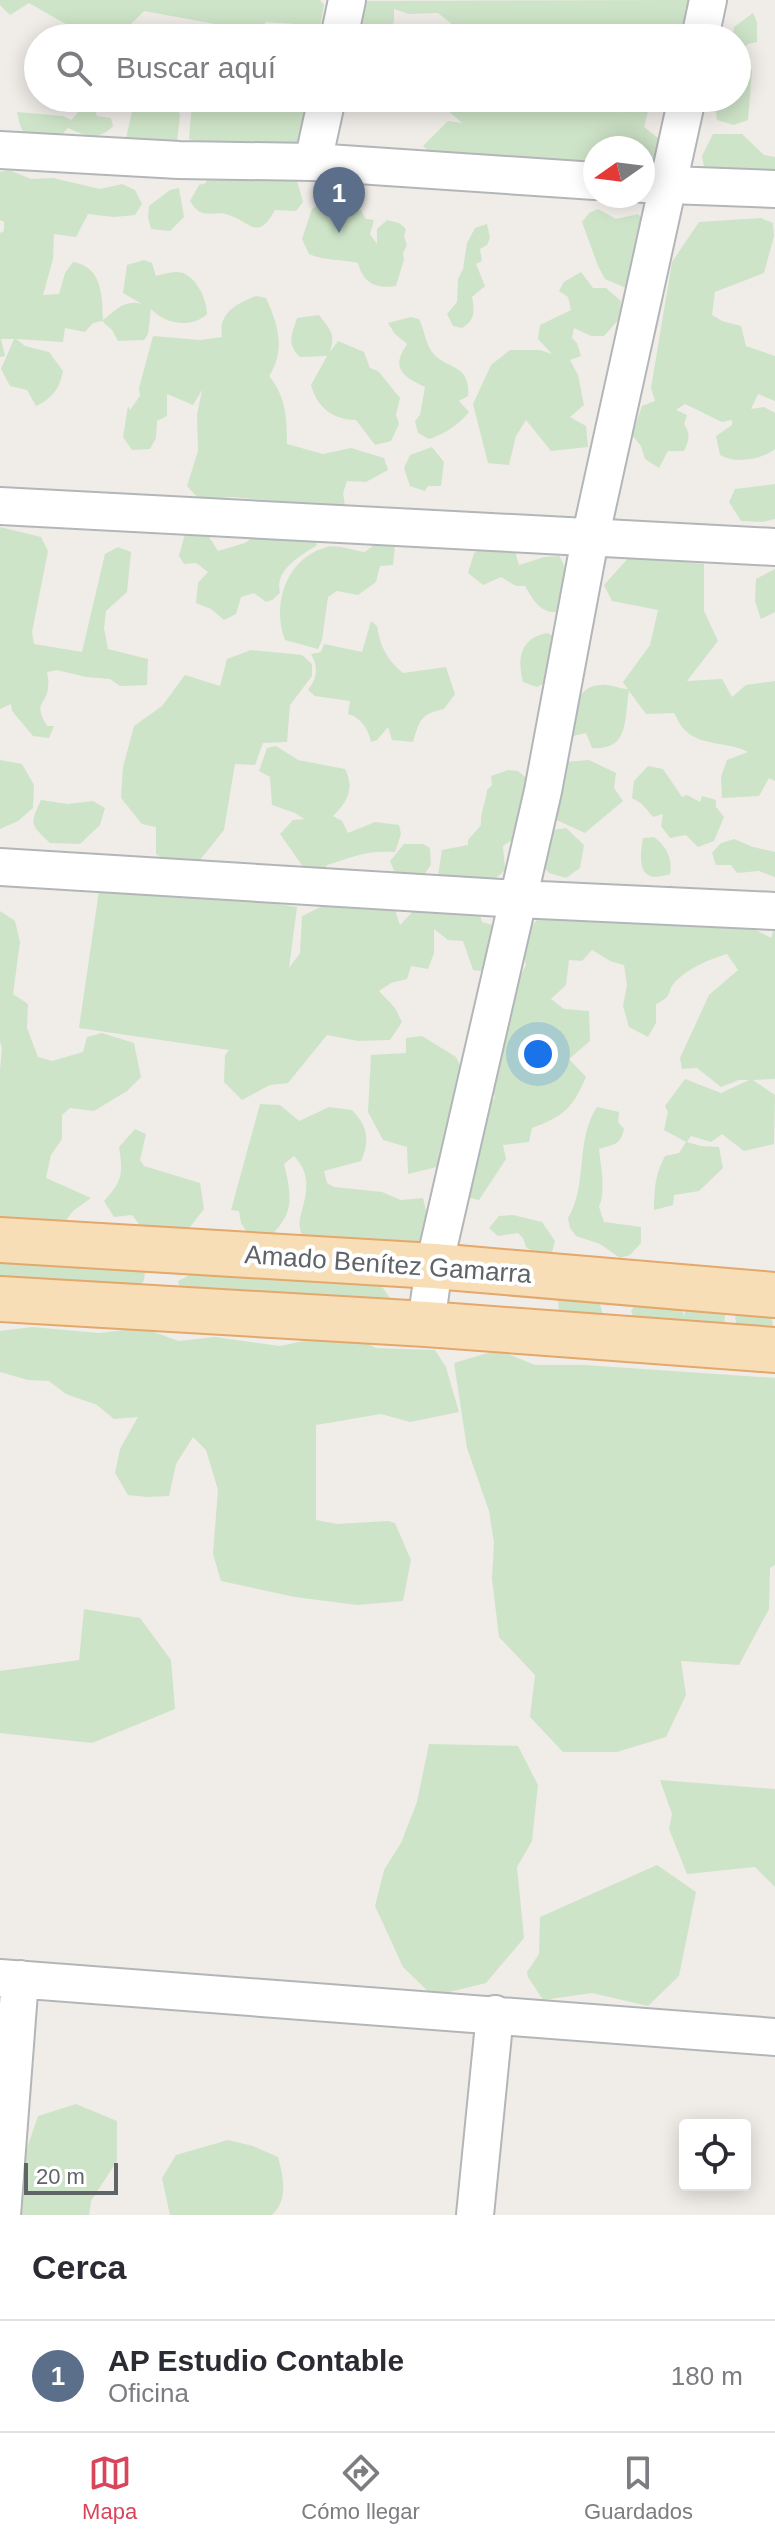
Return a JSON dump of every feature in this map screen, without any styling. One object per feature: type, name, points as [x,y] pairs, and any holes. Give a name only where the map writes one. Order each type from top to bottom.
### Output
[{"type":"main road","name":"Amado Benítez Gamarra","points":[[0,1240],[434,1266],[775,1295]]},
{"type":"main road","points":[[0,1299],[426,1324],[775,1350]]},
{"type":"street","points":[[342,24],[347,0]]},
{"type":"street","points":[[703,24],[708,0]]},
{"type":"street","points":[[313,162],[324,112]]},
{"type":"street","points":[[426,1324],[434,1266],[543,791],[656,185],[682,112]]},
{"type":"street","points":[[0,150],[179,160],[313,162],[583,180]]},
{"type":"street","points":[[656,185],[775,189]]},
{"type":"street","points":[[0,506],[775,547]]},
{"type":"street","points":[[0,867],[518,899],[775,911]]},
{"type":"street","points":[[2,2215],[10,1979],[775,2037]]},
{"type":"street","points":[[475,2215],[495,2014]]},
{"type":"green space","points":[[0,0],[320,0],[324,5],[321,24],[215,24],[144,11],[131,24],[66,24],[29,3],[10,15],[0,5]]},
{"type":"green space","points":[[690,0],[690,24],[452,24],[438,13],[409,14],[394,9],[393,24],[345,24],[362,1]]},
{"type":"green space","points":[[753,13],[757,22],[757,42],[751,43],[751,24],[738,24]]},
{"type":"green space","points":[[17,112],[63,116],[71,120],[77,114],[96,112],[97,116],[111,118],[113,126],[97,135],[86,135],[68,128],[51,146],[27,136]]},
{"type":"green space","points":[[132,112],[179,112],[180,115],[177,142],[150,155],[126,138]]},
{"type":"green space","points":[[191,112],[310,112],[312,118],[291,171],[303,202],[296,211],[275,210],[269,220],[259,227],[229,215],[199,211],[190,201],[199,185],[206,183],[211,165],[205,144],[189,139]]},
{"type":"green space","points":[[450,112],[648,112],[644,127],[673,150],[665,171],[655,172],[655,136],[583,136],[583,182],[439,161],[423,146],[448,121],[462,123]]},
{"type":"green space","points":[[716,112],[749,112],[748,120],[734,125],[717,120]]},
{"type":"green space","points":[[713,134],[742,134],[764,155],[775,157],[775,187],[705,172],[702,156]]},
{"type":"green space","points":[[9,170],[31,179],[53,178],[100,189],[122,184],[135,190],[142,204],[135,215],[114,217],[88,214],[76,237],[54,234],[53,259],[43,295],[59,294],[65,273],[73,262],[83,265],[99,284],[103,320],[126,304],[142,304],[123,293],[127,265],[144,260],[152,263],[156,276],[176,272],[193,280],[201,291],[207,314],[193,322],[178,323],[163,318],[151,309],[148,334],[144,340],[118,341],[102,321],[93,323],[85,332],[65,328],[63,342],[16,339],[25,346],[49,352],[63,371],[54,392],[36,406],[27,390],[10,386],[1,369],[14,339],[1,339],[5,356],[0,357],[0,233],[4,231],[4,222],[0,220],[0,172]]},
{"type":"green space","points":[[179,188],[184,217],[170,231],[151,229],[149,206],[170,190]]},
{"type":"green space","points":[[350,190],[359,199],[359,207],[366,219],[374,220],[370,234],[377,244],[377,229],[387,220],[399,223],[406,229],[404,236],[407,245],[396,286],[371,283],[358,263],[309,254],[302,239],[312,209],[334,195]]},
{"type":"green space","points":[[598,209],[616,219],[638,214],[652,229],[640,284],[626,288],[605,279],[582,222],[589,213]]},
{"type":"green space","points":[[761,218],[773,223],[774,236],[764,273],[715,292],[712,315],[741,326],[746,346],[775,356],[775,401],[758,394],[751,409],[764,407],[775,413],[775,449],[748,460],[720,455],[716,436],[732,425],[732,420],[722,422],[685,404],[676,410],[687,415],[684,424],[688,434],[686,447],[684,451],[668,451],[659,468],[645,459],[641,446],[632,435],[642,406],[655,401],[651,388],[672,262],[699,222]]},
{"type":"green space","points":[[487,224],[490,238],[487,245],[480,249],[482,261],[476,264],[485,286],[472,297],[474,311],[469,322],[462,328],[453,326],[447,314],[457,302],[458,279],[463,269],[467,243],[475,228]]},
{"type":"green space","points":[[581,272],[593,288],[606,288],[621,301],[620,318],[604,336],[591,336],[574,328],[572,338],[581,356],[570,360],[578,375],[584,405],[570,417],[586,426],[588,447],[551,451],[526,420],[516,436],[509,465],[488,463],[473,404],[491,365],[510,350],[540,350],[552,354],[538,339],[540,325],[571,310],[568,297],[559,291],[564,282]]},
{"type":"green space","points":[[256,296],[266,298],[277,327],[279,347],[269,376],[282,400],[287,444],[323,454],[351,448],[384,458],[388,470],[366,482],[347,481],[343,493],[345,506],[284,510],[275,501],[233,497],[199,499],[187,486],[198,451],[197,415],[202,390],[193,405],[167,394],[167,416],[157,421],[156,438],[150,449],[132,450],[123,437],[128,406],[130,410],[140,396],[139,388],[153,336],[200,340],[222,337],[223,322],[230,310]]},
{"type":"green space","points":[[319,315],[332,336],[330,352],[338,341],[364,352],[370,368],[378,371],[400,398],[396,415],[399,424],[391,441],[375,445],[356,420],[334,415],[317,400],[311,385],[327,356],[300,357],[291,339],[297,318]]},
{"type":"green space","points":[[411,317],[419,319],[428,346],[435,356],[461,372],[468,385],[468,396],[459,401],[469,412],[451,428],[429,439],[418,433],[415,421],[420,415],[425,387],[401,370],[400,359],[407,344],[388,323]]},
{"type":"green space","points":[[432,447],[444,462],[441,486],[428,486],[425,491],[410,486],[404,468],[410,455]]},
{"type":"green space","points":[[775,484],[775,519],[741,521],[729,502],[735,489]]},
{"type":"green space","points":[[0,527],[41,537],[48,551],[32,632],[34,644],[82,652],[105,554],[118,547],[131,552],[127,592],[106,611],[104,628],[108,649],[148,659],[147,685],[120,686],[110,679],[57,670],[47,672],[47,693],[40,707],[47,726],[54,726],[49,738],[33,736],[12,711],[11,704],[0,709]]},
{"type":"green space","points":[[191,529],[206,532],[218,551],[245,543],[261,531],[313,535],[317,545],[285,570],[279,584],[280,593],[272,600],[266,602],[254,593],[241,597],[236,614],[224,620],[211,609],[196,603],[198,583],[208,572],[196,563],[184,564],[179,556],[185,534]]},
{"type":"green space","points":[[383,538],[395,545],[393,565],[380,566],[376,582],[358,595],[337,591],[328,597],[318,649],[285,640],[280,612],[292,571],[313,552],[331,546],[365,552]]},
{"type":"green space","points":[[514,548],[519,565],[559,556],[566,576],[560,612],[543,609],[525,586],[516,586],[501,577],[483,585],[468,573],[474,553],[482,549]]},
{"type":"green space","points":[[630,556],[704,564],[704,611],[718,641],[687,681],[722,679],[732,697],[746,685],[775,681],[775,781],[769,778],[759,796],[722,798],[721,777],[727,760],[748,752],[698,739],[682,726],[674,713],[646,714],[629,691],[623,731],[613,744],[592,748],[586,733],[573,736],[566,727],[574,706],[587,689],[605,685],[628,689],[623,682],[650,645],[658,610],[612,601],[604,585]]},
{"type":"green space","points":[[775,569],[775,612],[761,619],[755,601],[756,579]]},
{"type":"green space","points":[[371,621],[377,626],[389,658],[403,673],[446,667],[455,694],[444,709],[422,719],[413,742],[392,740],[388,727],[377,740],[371,742],[364,725],[348,714],[350,701],[315,696],[308,690],[316,673],[311,654],[321,652],[324,644],[362,652]]},
{"type":"green space","points":[[547,633],[560,639],[548,681],[537,687],[523,682],[521,658],[531,640]]},
{"type":"green space","points":[[251,650],[302,655],[312,664],[312,676],[290,705],[287,742],[263,743],[255,765],[235,764],[224,830],[196,865],[176,870],[156,854],[156,827],[142,824],[121,798],[123,767],[134,726],[162,706],[185,675],[220,686],[227,659]]},
{"type":"green space","points":[[276,746],[298,760],[345,769],[348,795],[333,816],[342,821],[348,833],[375,822],[399,825],[401,834],[395,852],[352,857],[327,865],[321,876],[311,878],[280,834],[293,820],[304,819],[272,805],[270,777],[259,771],[267,748]]},
{"type":"green space","points":[[0,760],[22,764],[34,785],[33,808],[18,821],[0,829]]},
{"type":"green space","points":[[589,760],[616,773],[614,788],[623,801],[585,833],[552,818],[564,762]]},
{"type":"green space","points":[[648,766],[663,769],[682,797],[687,795],[700,802],[702,796],[716,800],[716,807],[724,817],[714,841],[698,847],[686,835],[670,838],[661,826],[663,814],[653,817],[632,798],[634,781]]},
{"type":"green space","points":[[508,770],[518,771],[530,781],[524,832],[503,846],[505,870],[482,883],[437,882],[442,850],[468,845],[468,840],[481,825],[487,790],[492,785],[491,776]]},
{"type":"green space","points":[[41,800],[68,804],[93,801],[105,808],[100,825],[80,844],[50,843],[34,824]]},
{"type":"green space","points":[[566,828],[584,845],[580,868],[566,878],[549,873],[538,861],[544,831]]},
{"type":"green space","points":[[654,837],[668,853],[670,863],[670,874],[659,877],[646,874],[641,862],[643,838]]},
{"type":"green space","points":[[734,839],[775,852],[775,877],[759,871],[737,873],[731,865],[716,865],[712,853],[721,843]]},
{"type":"green space","points":[[404,844],[423,844],[430,848],[431,865],[423,876],[395,873],[390,861]]},
{"type":"green space","points":[[101,877],[297,907],[289,968],[300,953],[302,916],[339,898],[394,907],[400,925],[419,905],[478,906],[482,922],[492,925],[495,939],[487,972],[473,970],[463,941],[448,940],[434,929],[434,953],[428,969],[411,966],[407,979],[391,983],[379,991],[395,1008],[402,1022],[390,1040],[358,1041],[327,1035],[288,1083],[270,1085],[242,1100],[224,1082],[225,1055],[229,1050],[79,1028]]},
{"type":"green space","points":[[670,885],[771,938],[775,925],[775,1079],[753,1080],[775,1095],[774,1144],[744,1151],[722,1134],[711,1142],[691,1136],[687,1142],[719,1147],[723,1168],[699,1191],[674,1195],[673,1205],[654,1210],[656,1182],[665,1156],[679,1153],[686,1142],[664,1130],[668,1112],[665,1106],[685,1079],[721,1093],[749,1080],[739,1080],[721,1087],[697,1068],[682,1069],[680,1058],[709,995],[738,970],[727,954],[700,964],[681,976],[668,996],[656,1004],[656,1023],[648,1037],[629,1027],[623,1006],[627,985],[624,965],[592,950],[582,961],[569,960],[566,985],[551,999],[564,1009],[589,1011],[590,1041],[569,1059],[586,1077],[581,1088],[566,1110],[532,1128],[529,1142],[503,1145],[506,1159],[479,1200],[462,1196],[478,1123],[495,1097],[485,1075],[504,1043],[510,997],[526,965],[519,938],[546,911],[607,923]]},
{"type":"green space","points":[[0,911],[15,921],[20,942],[13,994],[28,1004],[27,1028],[38,1057],[52,1061],[83,1052],[87,1037],[102,1033],[134,1043],[141,1077],[127,1091],[94,1111],[70,1108],[62,1115],[62,1139],[51,1155],[46,1178],[91,1198],[73,1211],[61,1227],[134,1261],[145,1272],[144,1280],[125,1307],[0,1284]]},
{"type":"green space","points":[[422,1036],[456,1057],[464,1073],[441,1166],[408,1174],[407,1147],[383,1140],[368,1112],[371,1055],[406,1053],[406,1038]]},
{"type":"green space","points":[[260,1104],[280,1105],[299,1121],[329,1107],[352,1110],[366,1134],[364,1153],[361,1161],[324,1171],[327,1183],[334,1187],[382,1192],[401,1200],[423,1198],[433,1241],[422,1253],[304,1244],[300,1221],[306,1178],[294,1156],[284,1164],[290,1198],[286,1215],[265,1241],[251,1238],[241,1223],[239,1211],[231,1210]]},
{"type":"green space","points":[[597,1107],[619,1112],[618,1122],[624,1129],[618,1141],[599,1149],[603,1186],[599,1207],[604,1222],[641,1227],[641,1243],[630,1255],[620,1258],[600,1244],[576,1236],[568,1218],[578,1192],[586,1133]]},
{"type":"green space","points":[[135,1129],[146,1134],[140,1160],[144,1166],[200,1183],[204,1209],[187,1231],[142,1228],[132,1215],[114,1217],[104,1201],[120,1176],[119,1147]]},
{"type":"green space","points":[[513,1215],[542,1222],[555,1241],[551,1256],[540,1257],[526,1247],[518,1233],[498,1236],[489,1228],[499,1216]]},
{"type":"green space","points":[[196,1272],[380,1284],[390,1298],[391,1312],[182,1296],[178,1281]]},
{"type":"green space","points":[[558,1294],[598,1295],[603,1316],[559,1318]]},
{"type":"green space","points":[[638,1301],[681,1302],[684,1317],[687,1301],[721,1303],[725,1315],[724,1337],[637,1327],[631,1311]]},
{"type":"green space","points":[[740,1304],[771,1311],[773,1327],[768,1341],[739,1338],[735,1317]]},
{"type":"green space","points":[[32,1327],[99,1333],[142,1328],[179,1341],[215,1337],[280,1346],[347,1332],[376,1348],[435,1350],[446,1367],[459,1412],[410,1422],[381,1414],[316,1425],[316,1520],[337,1524],[395,1523],[411,1560],[403,1601],[357,1605],[295,1597],[221,1581],[213,1554],[218,1490],[206,1450],[193,1437],[176,1464],[169,1496],[128,1495],[115,1473],[120,1449],[138,1417],[114,1419],[97,1405],[66,1394],[49,1381],[28,1380],[0,1372],[0,1331]]},
{"type":"green space","points":[[498,1350],[535,1365],[584,1365],[775,1378],[775,1565],[770,1568],[769,1609],[739,1665],[681,1661],[686,1695],[666,1737],[617,1752],[563,1752],[530,1717],[535,1675],[499,1637],[492,1579],[494,1543],[489,1511],[467,1448],[454,1363]]},
{"type":"green space","points":[[84,1609],[140,1618],[171,1660],[175,1709],[92,1743],[0,1733],[0,1671],[79,1660]]},
{"type":"green space","points":[[429,1744],[518,1746],[538,1785],[532,1841],[517,1867],[524,1938],[486,1983],[433,1996],[403,1967],[375,1906],[384,1870],[401,1843],[417,1802]]},
{"type":"green space","points":[[660,1780],[775,1789],[775,1887],[755,1867],[687,1874],[669,1829],[672,1814]]},
{"type":"green space","points":[[657,1865],[696,1892],[679,1976],[648,2006],[592,1993],[543,2000],[527,1972],[539,1954],[540,1917]]},
{"type":"green space","points":[[76,2104],[117,2121],[117,2161],[91,2201],[89,2215],[8,2215],[38,2116]]},
{"type":"green space","points":[[228,2140],[278,2157],[283,2195],[277,2209],[272,2215],[170,2215],[162,2178],[176,2155]]},
{"type":"place","name":"AP Estudio Contable","points":[[339,233]]}]
